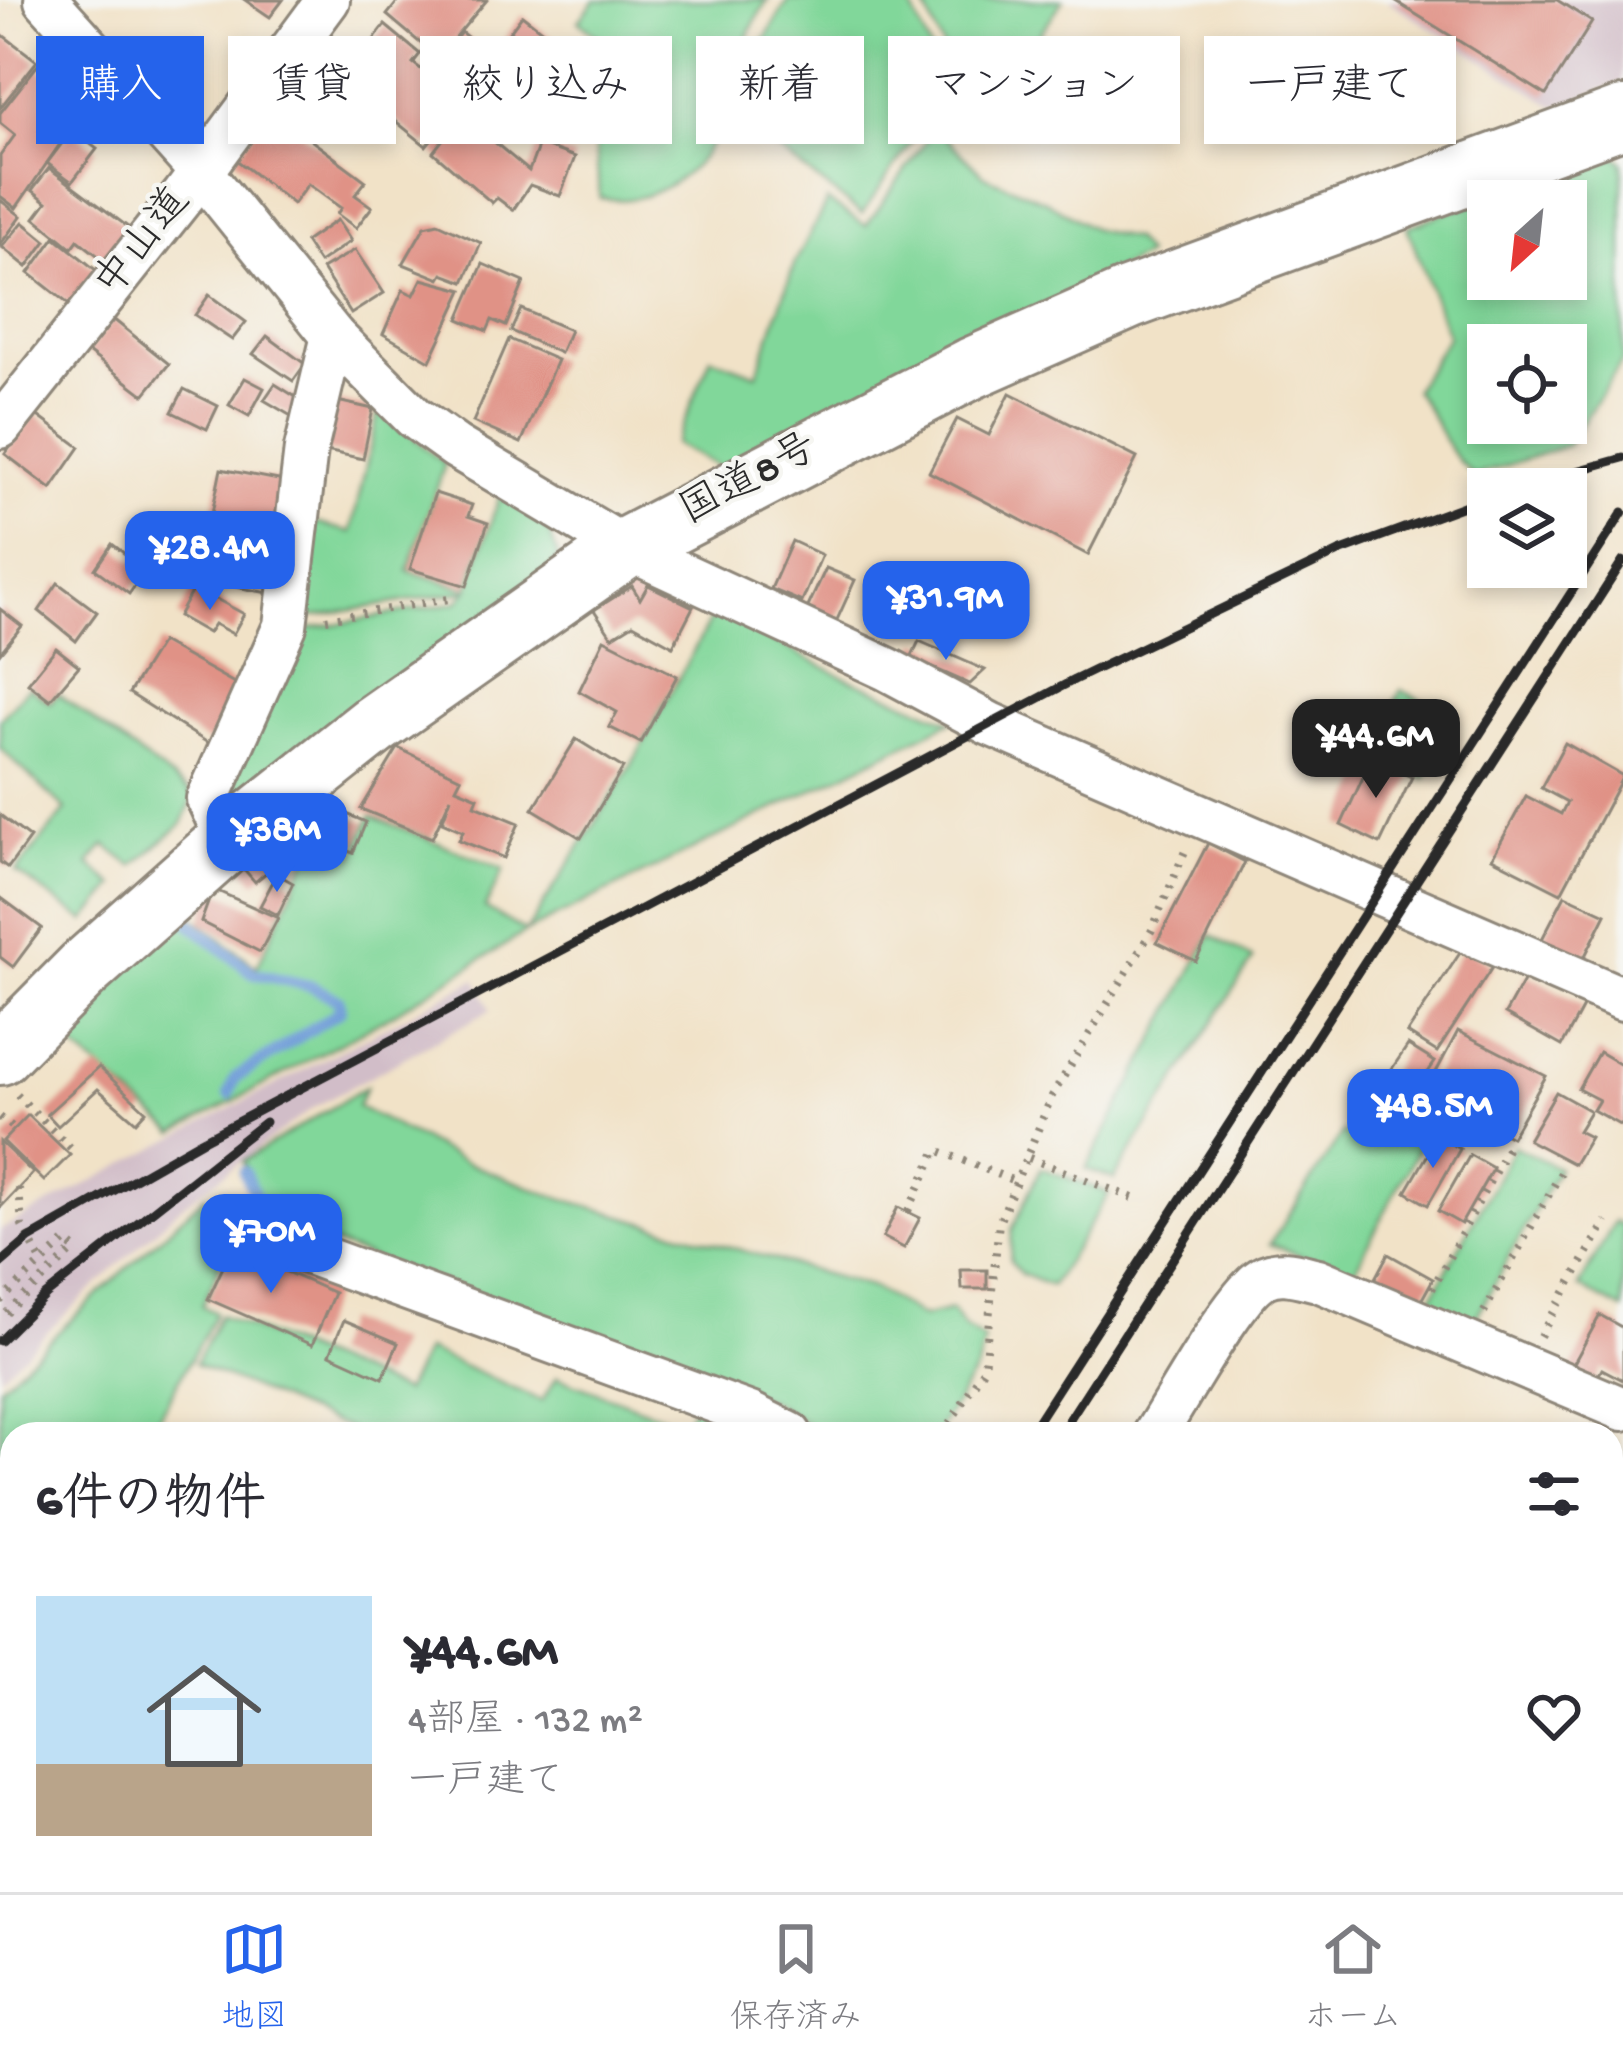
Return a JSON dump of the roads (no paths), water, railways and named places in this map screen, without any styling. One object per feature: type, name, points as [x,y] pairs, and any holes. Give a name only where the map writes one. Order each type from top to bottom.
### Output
[{"type":"highway","name":"国道8号","points":[[4,1070],[83,970],[228,841],[374,726],[626,548],[972,368],[1130,298],[1623,117]]},
{"type":"street","name":"中山道","points":[[0,428],[328,0]]},
{"type":"street","points":[[65,8],[333,336],[414,417],[626,548],[886,669],[990,724],[1623,999]]},
{"type":"street","points":[[228,841],[208,799],[285,626],[307,449],[333,336]]},
{"type":"street","points":[[257,1234],[766,1422]]},
{"type":"street","points":[[1163,1422],[1262,1278],[1286,1272],[1318,1280],[1623,1409]]},
{"type":"waterway","points":[[187,921],[253,973],[311,986],[339,1000],[340,1011],[235,1078],[229,1094]]},
{"type":"waterway","points":[[244,1172],[268,1224]]},
{"type":"railway","points":[[1587,468],[1623,458]]},
{"type":"railway","points":[[0,1264],[29,1239],[201,1141],[1074,680],[1339,552],[1467,505]]},
{"type":"railway","points":[[1037,1422],[1623,512]]},
{"type":"railway","points":[[1068,1422],[1623,561]]},
{"type":"railway","points":[[0,1341],[46,1295],[265,1122]]}]
